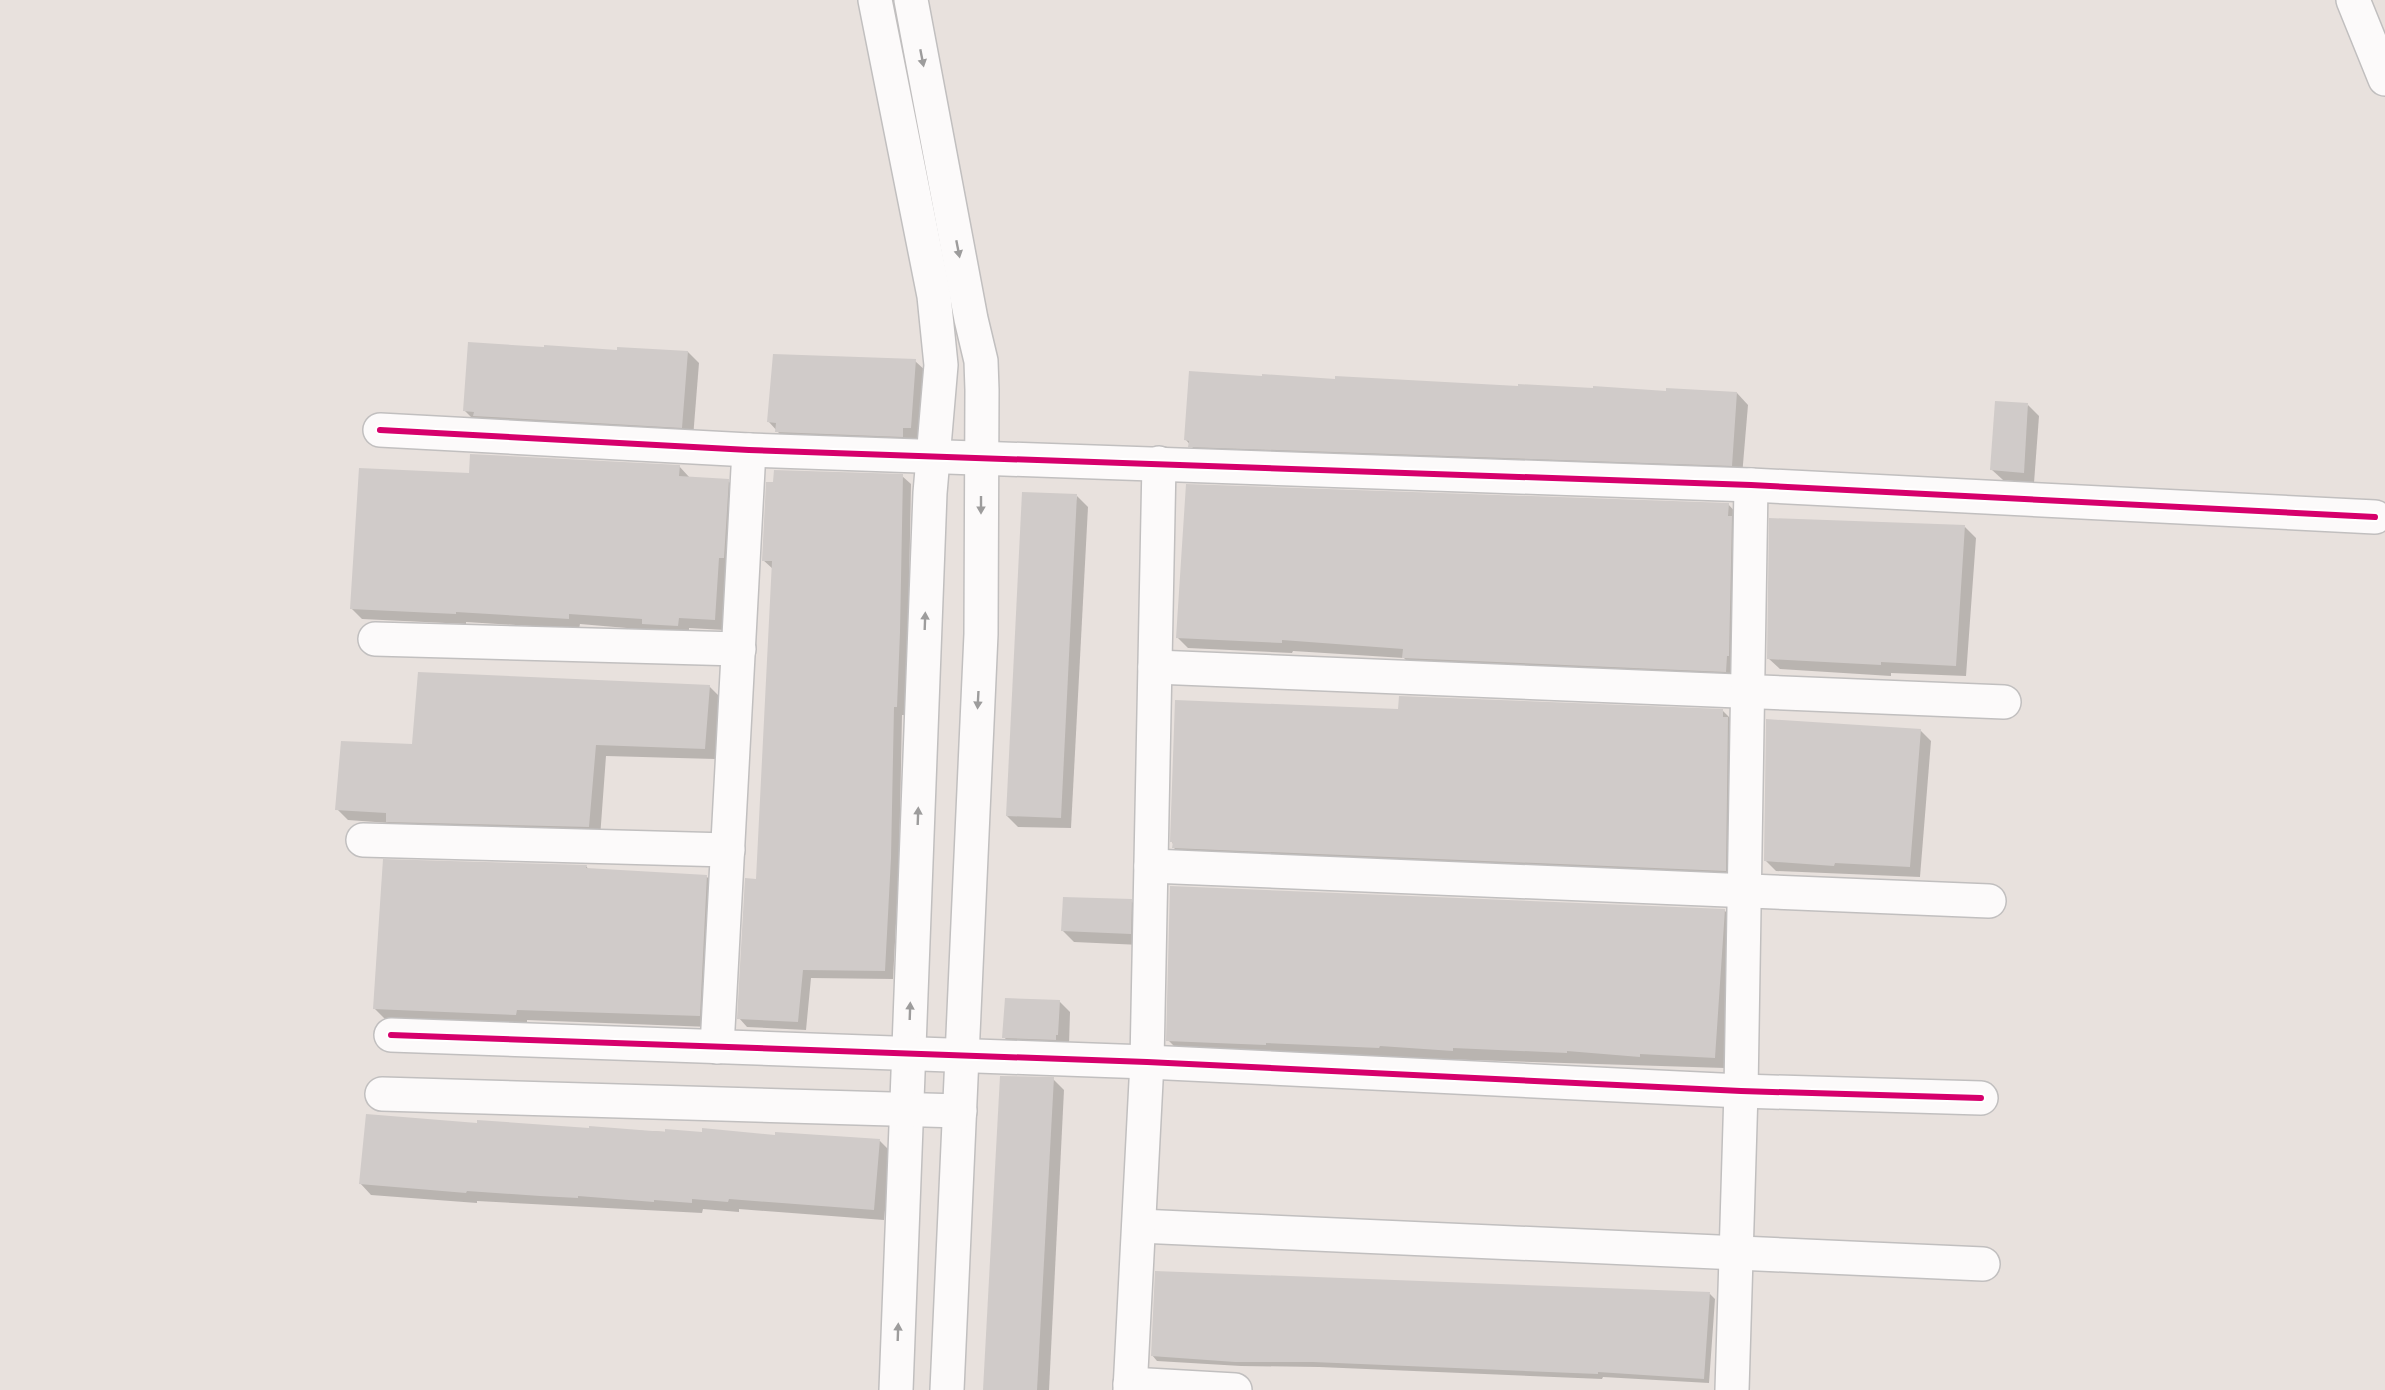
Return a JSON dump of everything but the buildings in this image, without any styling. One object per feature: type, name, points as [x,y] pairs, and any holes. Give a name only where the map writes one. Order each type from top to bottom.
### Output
[{"type":"street","points":[[875,0],[934,296],[941,365],[929,529],[896,1390]]},
{"type":"street","points":[[911,0],[971,319],[981,361],[981,634],[948,1390]]},
{"type":"street","points":[[2353,0],[2385,79]]},
{"type":"street","points":[[380,430],[749,450],[1751,485],[2375,517]]},
{"type":"street","points":[[717,1047],[749,450]]},
{"type":"street","points":[[1159,463],[1147,1062],[1130,1387],[1235,1390]]},
{"type":"street","points":[[1732,1390],[1741,1091],[1751,485]]},
{"type":"street","points":[[375,639],[739,649]]},
{"type":"street","points":[[1155,667],[2004,702]]},
{"type":"street","points":[[363,840],[728,850]]},
{"type":"street","points":[[1151,866],[1989,901]]},
{"type":"street","points":[[391,1035],[1147,1062],[1741,1091],[1981,1098]]},
{"type":"street","points":[[382,1094],[960,1111]]},
{"type":"street","points":[[1139,1226],[1983,1264]]},
{"type":"cycle path","points":[[380,430],[749,450],[1751,485],[2375,517]]},
{"type":"cycle path","points":[[391,1035],[1147,1062],[1741,1091],[1981,1098]]}]
